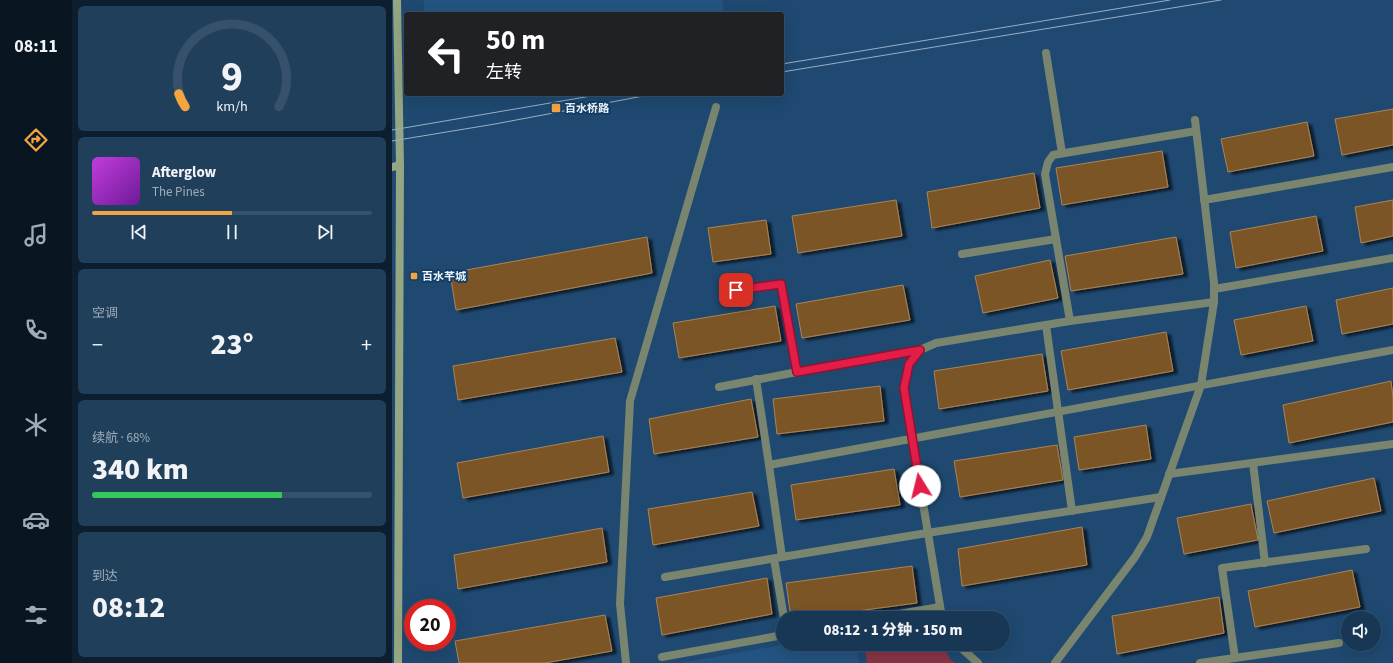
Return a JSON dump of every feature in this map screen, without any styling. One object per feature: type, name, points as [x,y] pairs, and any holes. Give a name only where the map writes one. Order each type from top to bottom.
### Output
[{"type":"street","points":[[397,0],[395,107],[398,663]]},
{"type":"lane","points":[[1046,53],[1062,154]]},
{"type":"lane","points":[[626,663],[620,604],[630,400],[716,108]]},
{"type":"lane","points":[[1055,663],[1135,557],[1147,537],[1201,385],[1214,302],[1214,289],[1195,120]]},
{"type":"lane","points":[[1070,321],[1045,174],[1048,162],[1053,155],[1196,130]]},
{"type":"lane","points":[[1204,200],[1393,167]]},
{"type":"lane","points":[[962,254],[1056,239]]},
{"type":"lane","points":[[1214,289],[1393,258]]},
{"type":"lane","points":[[736,290],[781,284],[797,372]]},
{"type":"lane","points":[[718,387],[920,350],[936,343],[1070,321],[1214,302]]},
{"type":"lane","points":[[1046,325],[1072,510]]},
{"type":"lane","points":[[920,350],[909,364],[904,388],[942,611]]},
{"type":"lane","points":[[770,465],[1393,350]]},
{"type":"lane","points":[[756,379],[770,465],[783,611]]},
{"type":"lane","points":[[1169,474],[1393,444]]},
{"type":"lane","points":[[1253,463],[1265,563]]},
{"type":"lane","points":[[665,577],[928,533],[1161,497]]},
{"type":"lane","points":[[1235,658],[1222,568],[1366,549]]},
{"type":"lane","points":[[913,611],[940,606]]},
{"type":"lane","points":[[662,657],[776,636]]},
{"type":"lane","points":[[1200,663],[1339,643]]},
{"type":"lane","points":[[964,651],[978,663]]},
{"type":"shaded area","points":[[424,0],[722,0],[724,12],[424,12]]},
{"type":"shaded area","points":[[776,646],[776,651],[857,651],[859,663],[680,663]]},
{"type":"shaded area","points":[[865,651],[946,651],[950,659],[955,663],[867,663]]},
{"type":"building","points":[[1393,109],[1393,145],[1342,155],[1335,119]]},
{"type":"building","points":[[1307,122],[1314,156],[1228,172],[1221,139]]},
{"type":"building","points":[[1162,151],[1168,187],[1062,205],[1056,168]]},
{"type":"building","points":[[1034,173],[1040,208],[932,228],[927,192]]},
{"type":"building","points":[[896,200],[902,236],[798,253],[792,216]]},
{"type":"building","points":[[1393,200],[1393,236],[1361,243],[1355,207]]},
{"type":"building","points":[[1316,216],[1323,251],[1236,268],[1230,232]]},
{"type":"building","points":[[766,220],[771,254],[713,262],[708,228]]},
{"type":"building","points":[[647,237],[652,273],[456,310],[450,273]]},
{"type":"building","points":[[1176,237],[1183,274],[1071,291],[1065,256]]},
{"type":"building","points":[[1050,260],[1058,298],[983,313],[975,276]]},
{"type":"building","points":[[903,285],[910,320],[802,338],[796,304]]},
{"type":"building","points":[[1393,288],[1393,324],[1342,334],[1336,300]]},
{"type":"building","points":[[775,306],[781,341],[679,358],[673,323]]},
{"type":"building","points":[[1306,306],[1313,341],[1241,355],[1234,320]]},
{"type":"building","points":[[1166,332],[1173,371],[1068,390],[1061,351]]},
{"type":"building","points":[[615,338],[622,372],[458,400],[453,366]]},
{"type":"building","points":[[1042,354],[1048,391],[939,409],[934,371]]},
{"type":"building","points":[[1391,381],[1393,397],[1393,422],[1289,443],[1283,405]]},
{"type":"building","points":[[880,386],[884,421],[777,434],[773,399]]},
{"type":"building","points":[[751,399],[758,437],[654,454],[649,419]]},
{"type":"building","points":[[1146,425],[1151,459],[1079,470],[1074,437]]},
{"type":"building","points":[[603,436],[609,472],[463,498],[457,463]]},
{"type":"building","points":[[1057,445],[1063,480],[960,497],[954,461]]},
{"type":"building","points":[[894,469],[900,505],[796,520],[791,485]]},
{"type":"building","points":[[1374,478],[1381,511],[1274,533],[1267,501]]},
{"type":"building","points":[[752,492],[759,526],[653,545],[648,509]]},
{"type":"building","points":[[1251,504],[1258,540],[1184,554],[1177,518]]},
{"type":"building","points":[[1082,527],[1087,565],[962,586],[958,549]]},
{"type":"building","points":[[602,528],[607,562],[458,589],[454,555]]},
{"type":"building","points":[[912,566],[917,603],[857,611],[790,611],[786,583]]},
{"type":"building","points":[[1352,570],[1360,607],[1255,627],[1248,591]]},
{"type":"building","points":[[767,578],[772,614],[662,635],[656,598]]},
{"type":"building","points":[[1219,597],[1224,633],[1117,654],[1112,616]]},
{"type":"building","points":[[605,615],[612,651],[545,663],[459,663],[456,641]]},
{"type":"tram line","points":[[784,64],[1170,0]]},
{"type":"tram line","points":[[784,72],[1221,0]]},
{"type":"tram line","points":[[392,130],[591,96]]},
{"type":"tram line","points":[[392,141],[495,124],[643,96]]},
{"type":"place","name":"百水桥路","points":[[556,108]]},
{"type":"place","name":"百水芊城","points":[[414,276]]},
{"type":"route","points":[[736,290],[781,284],[797,372],[920,350],[909,364],[904,388],[920,486]]}]
